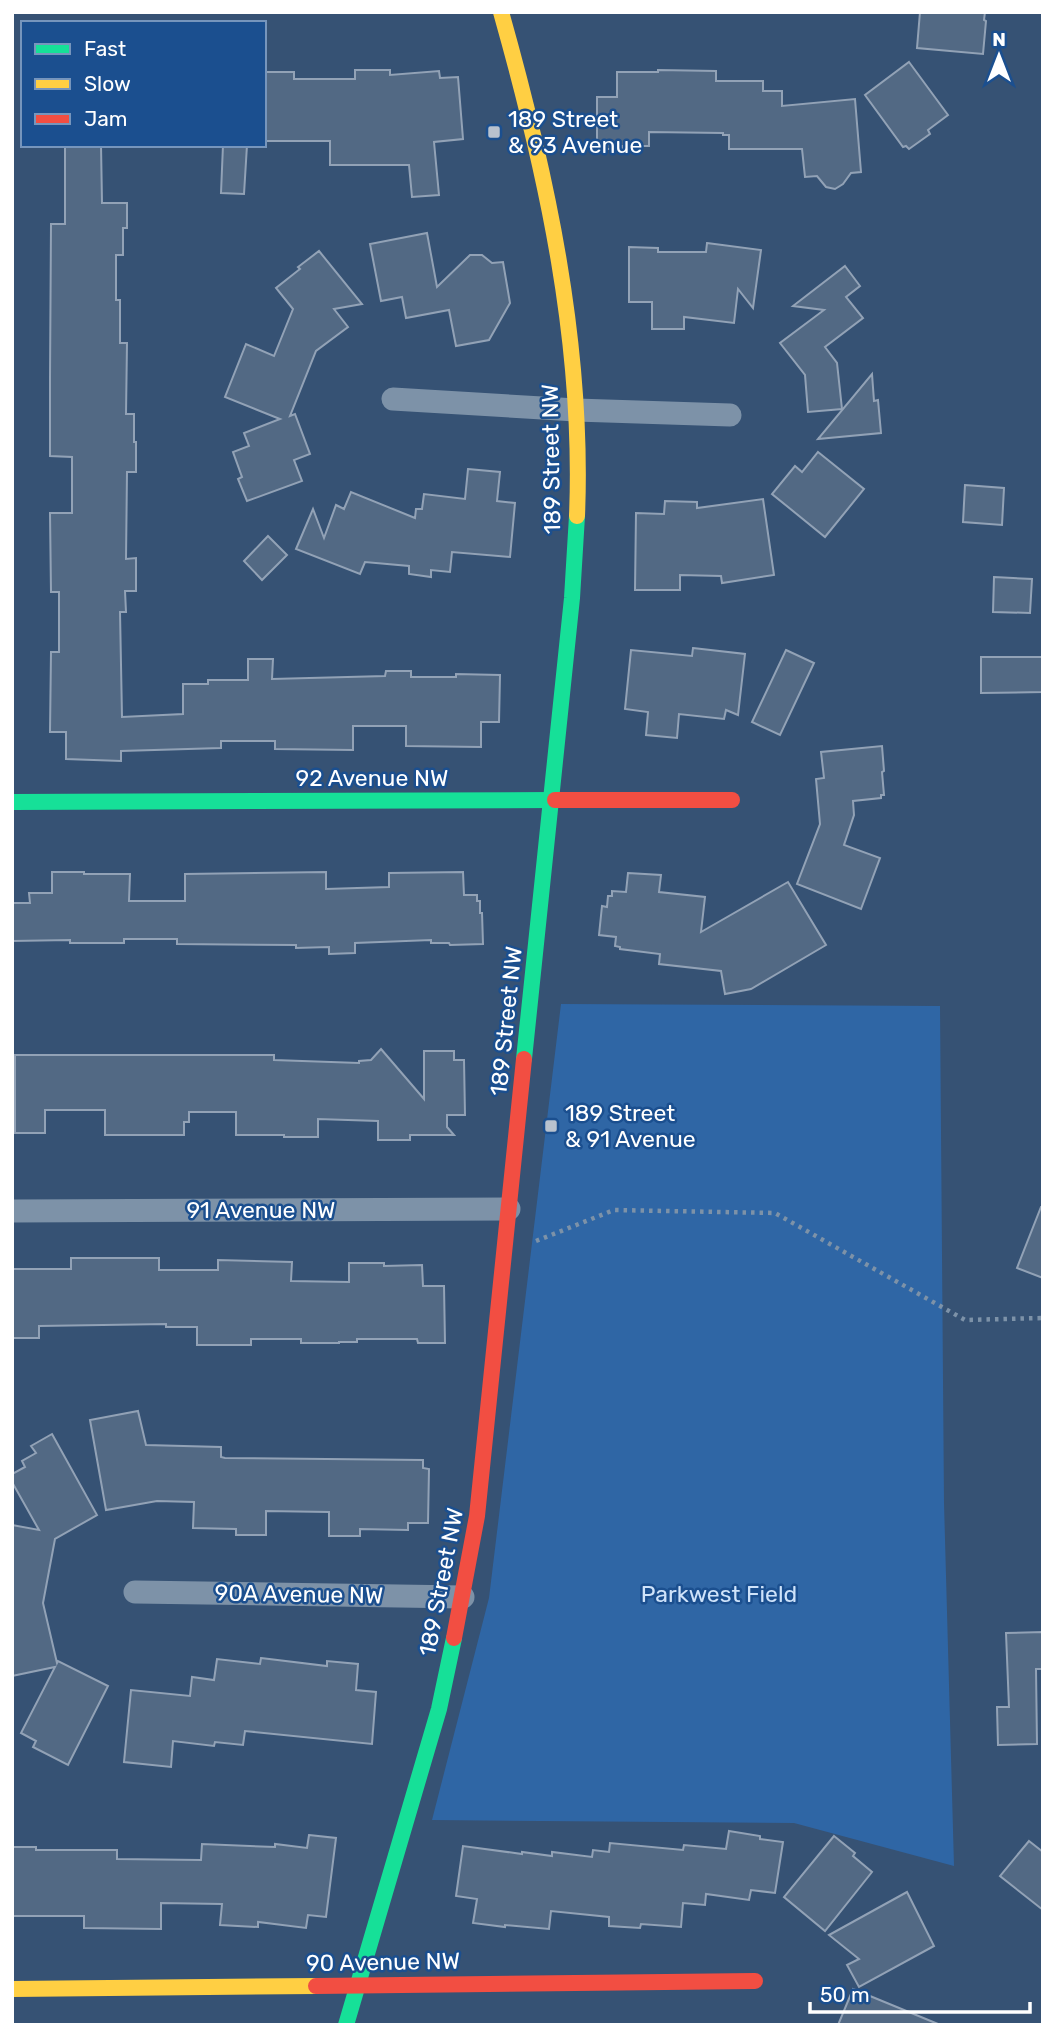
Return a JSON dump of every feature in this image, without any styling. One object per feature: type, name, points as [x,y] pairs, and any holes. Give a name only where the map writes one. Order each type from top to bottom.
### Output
[{"type":"street","name":"189 Street NW","points":[[346,2025],[439,1709],[477,1516],[572,598],[577,503],[576,410],[567,308],[543,169],[501,12]]},
{"type":"street","points":[[393,399],[576,410],[730,415]]},
{"type":"street","name":"92 Avenue NW","points":[[12,802],[732,800]]},
{"type":"street","name":"91 Avenue NW","points":[[12,1212],[509,1209]]},
{"type":"street","name":"90A Avenue NW","points":[[135,1592],[463,1597]]},
{"type":"street","name":"90 Avenue NW","points":[[12,1989],[755,1981]]},
{"type":"path","points":[[506,1253],[614,1210],[775,1213],[965,1320],[1043,1318]]},
{"type":"green space","name":"Parkwest Field","points":[[561,1004],[940,1006],[944,1503],[954,1866],[794,1823],[432,1820],[489,1598]]},
{"type":"building","points":[[920,12],[985,12],[983,54],[917,48]]},
{"type":"building","points":[[909,62],[948,115],[928,130],[930,134],[909,149],[903,147],[865,95]]},
{"type":"building","points":[[355,70],[390,70],[390,75],[439,71],[440,78],[458,77],[463,139],[434,142],[439,195],[412,197],[409,165],[330,165],[330,141],[266,141],[266,72],[294,72],[294,79],[355,79]]},
{"type":"building","points":[[716,71],[716,81],[763,81],[763,91],[782,91],[782,106],[855,99],[861,172],[851,173],[843,184],[835,189],[826,187],[817,176],[805,177],[802,149],[729,149],[729,135],[723,133],[649,132],[649,146],[597,149],[597,97],[617,97],[617,72]]},
{"type":"building","points":[[65,147],[101,147],[102,203],[127,203],[123,255],[116,255],[116,300],[120,300],[120,343],[127,343],[126,414],[134,414],[136,442],[136,472],[127,472],[126,559],[136,558],[136,591],[125,591],[126,612],[120,612],[122,717],[183,714],[183,684],[208,684],[208,680],[248,680],[248,659],[273,659],[272,679],[385,676],[386,671],[411,671],[411,677],[500,675],[499,722],[481,722],[481,747],[406,746],[406,726],[353,726],[353,750],[275,749],[275,741],[221,741],[221,748],[121,751],[121,761],[66,759],[66,732],[50,732],[51,652],[59,652],[59,592],[51,592],[50,513],[72,513],[72,457],[50,456],[51,224],[65,224]]},
{"type":"building","points":[[223,147],[247,147],[244,194],[221,193]]},
{"type":"building","points":[[427,233],[437,287],[470,255],[482,255],[492,263],[503,262],[510,303],[489,340],[456,346],[449,310],[406,318],[402,297],[381,301],[370,244]]},
{"type":"building","points":[[707,243],[761,250],[753,308],[738,289],[734,323],[684,317],[684,329],[652,329],[652,302],[629,302],[629,247],[658,248],[658,252],[706,252]]},
{"type":"building","points":[[319,251],[362,304],[334,309],[348,327],[316,351],[290,416],[295,414],[310,454],[294,460],[302,481],[247,501],[238,479],[242,477],[233,452],[249,446],[244,433],[280,419],[225,397],[246,344],[274,356],[293,309],[276,288]]},
{"type":"building","points":[[845,266],[860,286],[846,297],[863,318],[825,347],[837,363],[842,409],[808,412],[805,375],[780,343],[824,310],[793,306]]},
{"type":"building","points":[[872,374],[881,433],[818,439]]},
{"type":"building","points":[[818,452],[864,489],[825,537],[772,494],[795,466],[802,472]]},
{"type":"building","points":[[468,469],[500,472],[497,501],[515,503],[510,557],[452,552],[450,572],[431,570],[431,577],[409,574],[409,566],[365,562],[360,574],[296,549],[313,509],[324,538],[336,505],[344,509],[351,492],[415,518],[416,509],[422,509],[424,494],[465,499]]},
{"type":"building","points":[[965,485],[1004,488],[1002,525],[963,522]]},
{"type":"building","points":[[763,499],[774,575],[722,583],[721,576],[680,575],[680,590],[635,590],[636,513],[664,514],[665,501],[697,502],[697,508]]},
{"type":"building","points":[[268,536],[287,555],[262,580],[244,561]]},
{"type":"building","points":[[994,577],[1032,579],[1030,613],[993,612]]},
{"type":"building","points":[[693,648],[745,654],[738,715],[726,710],[724,719],[679,714],[677,738],[646,735],[648,712],[625,709],[631,650],[692,656]]},
{"type":"building","points":[[786,650],[814,663],[780,735],[752,722]]},
{"type":"building","points":[[981,657],[1043,657],[1043,692],[981,693]]},
{"type":"building","points":[[882,746],[884,795],[881,795],[881,798],[853,801],[854,815],[844,845],[880,858],[861,909],[797,884],[820,824],[816,779],[824,778],[821,752]]},
{"type":"building","points":[[52,872],[130,874],[129,901],[185,901],[185,874],[326,872],[326,889],[389,887],[389,873],[463,872],[464,895],[477,895],[477,901],[480,901],[483,944],[450,945],[431,943],[431,940],[355,943],[355,953],[329,954],[329,947],[177,944],[177,939],[124,939],[124,943],[12,941],[12,903],[30,903],[29,893],[52,893]]},
{"type":"building","points":[[628,873],[661,875],[659,892],[705,897],[701,932],[788,882],[826,945],[751,989],[725,994],[721,971],[659,964],[660,954],[620,949],[615,946],[616,937],[599,935],[602,906],[607,907],[608,896],[612,896],[612,891],[626,892]]},
{"type":"building","points":[[381,1049],[424,1099],[424,1051],[454,1051],[454,1060],[464,1060],[465,1115],[447,1115],[447,1127],[454,1135],[410,1135],[410,1140],[378,1140],[378,1121],[318,1119],[318,1137],[236,1135],[236,1112],[189,1112],[189,1122],[184,1122],[184,1135],[105,1135],[105,1110],[45,1110],[45,1133],[15,1133],[15,1055],[274,1055],[274,1060],[359,1063],[371,1060]]},
{"type":"building","points":[[1043,1207],[1043,1278],[1017,1268]]},
{"type":"building","points":[[71,1258],[159,1258],[159,1270],[218,1270],[218,1260],[292,1262],[291,1281],[349,1282],[349,1263],[422,1265],[423,1286],[444,1286],[445,1343],[418,1343],[417,1339],[301,1343],[301,1339],[251,1339],[251,1345],[197,1345],[197,1327],[166,1327],[166,1324],[39,1326],[39,1338],[12,1338],[12,1269],[71,1269]]},
{"type":"building","points":[[138,1411],[146,1445],[221,1447],[221,1457],[225,1458],[423,1460],[423,1468],[429,1469],[428,1523],[408,1523],[408,1530],[360,1529],[360,1536],[329,1536],[329,1512],[266,1511],[266,1535],[236,1535],[236,1529],[193,1528],[194,1502],[157,1501],[106,1510],[90,1420]]},
{"type":"building","points":[[52,1434],[97,1515],[55,1539],[43,1603],[57,1663],[58,1661],[108,1686],[68,1765],[33,1747],[36,1741],[21,1733],[55,1667],[12,1676],[12,1525],[39,1530],[12,1482],[12,1474],[25,1467],[22,1461],[36,1453],[31,1446]]},
{"type":"building","points":[[1043,1632],[1043,1669],[1036,1669],[1037,1744],[998,1745],[997,1707],[1009,1707],[1006,1633]]},
{"type":"building","points":[[261,1658],[327,1666],[327,1661],[358,1664],[356,1690],[376,1692],[372,1744],[245,1731],[243,1745],[215,1742],[214,1746],[173,1741],[171,1767],[124,1762],[131,1690],[190,1696],[192,1677],[214,1680],[217,1659],[260,1664]]},
{"type":"building","points":[[729,1831],[783,1842],[775,1893],[751,1890],[749,1900],[706,1894],[705,1905],[683,1903],[681,1927],[641,1924],[640,1928],[609,1926],[609,1917],[551,1911],[549,1929],[473,1923],[477,1899],[456,1896],[463,1846],[522,1854],[552,1856],[552,1852],[592,1857],[593,1850],[609,1852],[610,1843],[683,1850],[684,1845],[726,1849]]},
{"type":"building","points":[[309,1835],[336,1838],[326,1917],[308,1915],[306,1928],[258,1922],[258,1927],[220,1925],[222,1904],[161,1903],[161,1929],[84,1928],[84,1916],[12,1916],[12,1847],[36,1847],[36,1850],[117,1850],[117,1859],[201,1860],[202,1844],[275,1847],[275,1844],[307,1848]]},
{"type":"building","points":[[834,1836],[855,1853],[853,1856],[872,1872],[825,1931],[784,1897]]},
{"type":"building","points":[[1029,1841],[1043,1852],[1043,1910],[1000,1876]]},
{"type":"building","points":[[907,1892],[934,1946],[859,1987],[847,1965],[859,1959],[829,1935]]},
{"type":"building","points":[[853,1989],[938,2024],[938,2025],[838,2025]]},
{"type":"traffic: fast","points":[[524,1059],[572,598],[577,516]]},
{"type":"traffic: fast","points":[[12,802],[555,800]]},
{"type":"traffic: fast","points":[[346,2025],[439,1709],[454,1638]]},
{"type":"traffic: slow","points":[[501,12],[533,135],[559,261],[575,388],[577,516]]},
{"type":"traffic: slow","points":[[12,1989],[316,1986]]},
{"type":"traffic: jam","points":[[555,800],[732,800]]},
{"type":"traffic: jam","points":[[454,1638],[477,1516],[524,1059]]},
{"type":"traffic: jam","points":[[316,1986],[755,1981]]},
{"type":"place","name":"189 Street & 93 Avenue","points":[[494,132]]},
{"type":"place","name":"189 Street & 91 Avenue","points":[[551,1126]]}]
